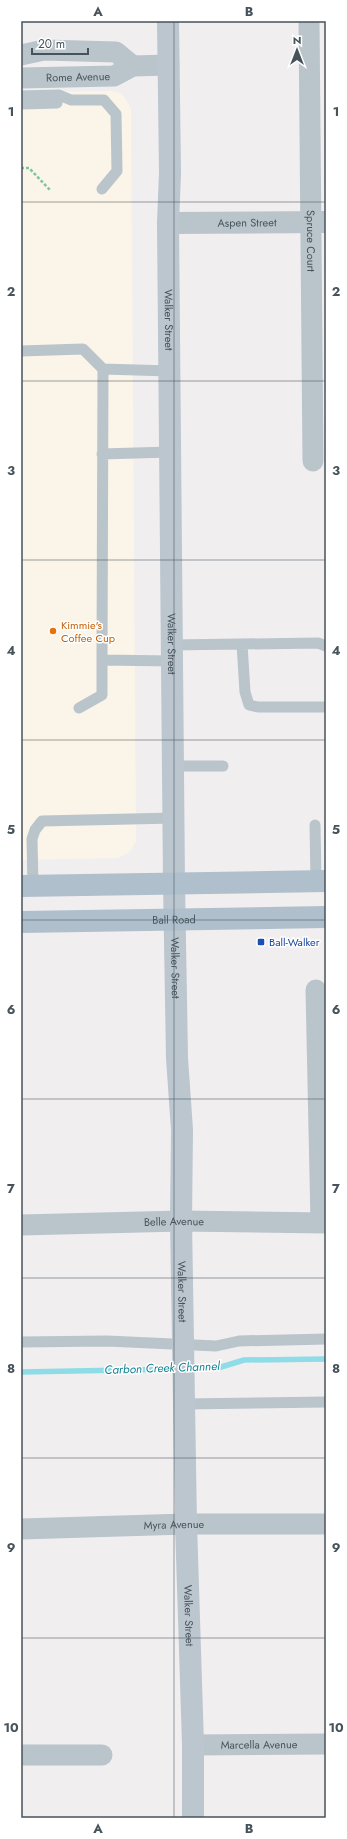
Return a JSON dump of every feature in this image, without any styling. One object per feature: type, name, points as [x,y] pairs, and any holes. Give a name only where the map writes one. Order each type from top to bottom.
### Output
[{"type":"main road","name":"Walker Street","points":[[168,21],[170,173],[168,223],[174,883],[178,1058],[182,1130],[181,1221],[183,1348],[186,1524],[193,1745],[193,1818]]},
{"type":"main road","points":[[27,886],[321,882]]},
{"type":"main road","name":"Ball Road","points":[[21,922],[326,917]]},
{"type":"street","name":"Spruce Court","points":[[308,21],[318,222],[313,461]]},
{"type":"street","name":"Rome Avenue","points":[[21,55],[44,50],[116,52],[134,66]]},
{"type":"street","name":"Rome Avenue","points":[[21,78],[114,76],[134,66],[169,65]]},
{"type":"street","name":"Aspen Street","points":[[168,223],[318,222]]},
{"type":"street","points":[[316,990],[324,1222]]},
{"type":"street","name":"Belle Avenue","points":[[21,1224],[181,1221],[324,1222]]},
{"type":"street","name":"Myra Avenue","points":[[21,1529],[186,1524],[326,1524]]},
{"type":"street","name":"Marcella Avenue","points":[[193,1745],[326,1744]]},
{"type":"street","points":[[21,1755],[102,1755]]},
{"type":"lane","points":[[21,96],[59,95],[71,100]]},
{"type":"lane","points":[[21,104],[60,103],[71,100],[104,100],[116,114],[117,171],[102,189]]},
{"type":"lane","points":[[21,351],[83,350],[103,369],[170,371]]},
{"type":"lane","points":[[79,708],[102,696],[103,369]]},
{"type":"lane","points":[[102,454],[170,452]]},
{"type":"lane","points":[[102,660],[242,644],[318,643],[326,646]]},
{"type":"lane","points":[[242,644],[244,692],[249,705],[266,707],[326,707]]},
{"type":"lane","points":[[173,766],[222,766]]},
{"type":"lane","points":[[27,886],[32,839],[35,830],[42,821],[174,818]]},
{"type":"lane","points":[[315,825],[321,882]]},
{"type":"lane","points":[[21,1342],[107,1341],[183,1348],[216,1346],[239,1341],[326,1339]]},
{"type":"lane","points":[[184,1396],[326,1402]]},
{"type":"path","points":[[21,168],[29,168],[50,190]]},
{"type":"shaded area","points":[[112,91],[121,93],[131,109],[136,841],[131,851],[118,858],[21,860],[21,92]]},
{"type":"waterway","name":"Carbon Creek Channel","points":[[188,1369],[218,1368],[244,1360],[326,1359]]},
{"type":"waterway","name":"Carbon Creek Channel","points":[[21,1372],[179,1369]]},
{"type":"place","name":"Kimmie's Coffee Cup","points":[[53,631]]},
{"type":"place","name":"Ball-Walker","points":[[261,942]]}]
